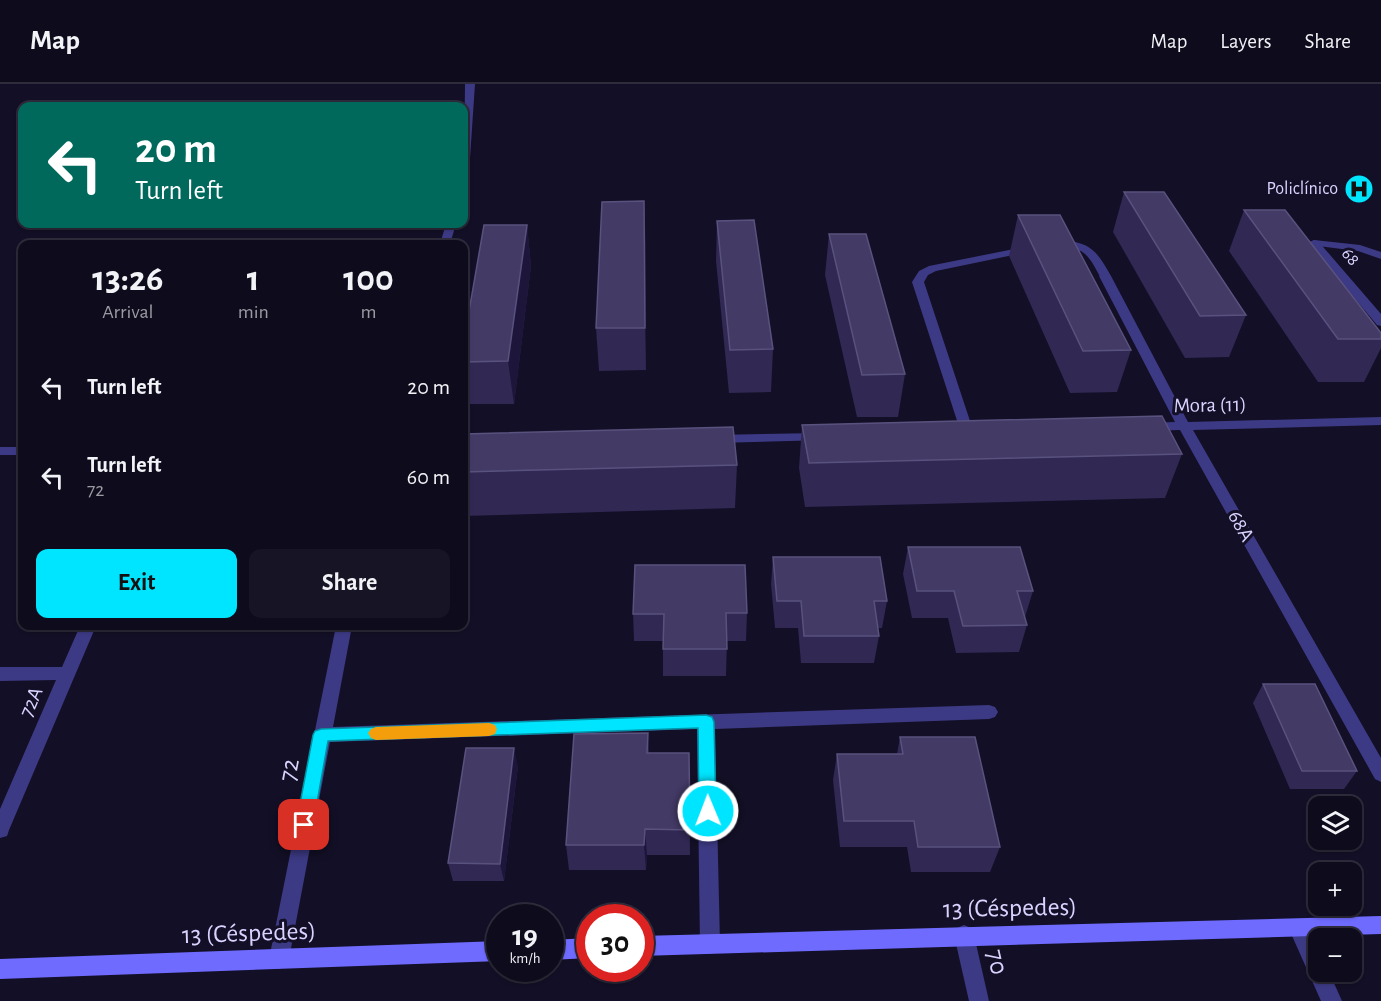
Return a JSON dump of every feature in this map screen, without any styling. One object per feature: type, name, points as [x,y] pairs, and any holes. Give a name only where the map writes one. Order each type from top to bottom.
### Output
[{"type":"main road","name":"13 (Céspedes)","points":[[654,946],[964,935],[1381,925]]},
{"type":"main road","name":"13 (Céspedes)","points":[[0,969],[486,952]]},
{"type":"street","points":[[468,114],[470,84]]},
{"type":"street","name":"68","points":[[1381,256],[1360,248],[1314,243],[1381,322]]},
{"type":"street","name":"68A","points":[[966,433],[918,282],[923,273],[933,268],[1008,252],[1060,245],[1082,246],[1090,250],[1184,426],[1381,774]]},
{"type":"street","name":"Mora (11)","points":[[1138,428],[1381,422]]},
{"type":"street","points":[[703,440],[835,436]]},
{"type":"street","points":[[2,455],[18,452]]},
{"type":"street","name":"72A","points":[[0,830],[86,630]]},
{"type":"street","name":"72","points":[[279,959],[343,630]]},
{"type":"street","points":[[0,674],[68,673]]},
{"type":"street","points":[[321,735],[989,712]]},
{"type":"street","points":[[706,722],[710,944]]},
{"type":"street","points":[[1299,928],[1308,948]]},
{"type":"street","name":"70","points":[[964,935],[978,1001]]},
{"type":"street","points":[[1323,982],[1332,1001]]},
{"type":"building","points":[[1124,192],[1164,192],[1246,315],[1200,316]]},
{"type":"building","points":[[644,201],[645,328],[596,328],[602,202]]},
{"type":"building","points":[[1244,210],[1285,210],[1381,333],[1381,339],[1338,339]]},
{"type":"building","points":[[1018,215],[1060,215],[1131,350],[1083,351]]},
{"type":"building","points":[[754,220],[773,349],[730,350],[717,221]]},
{"type":"building","points":[[484,225],[527,225],[508,361],[468,362],[468,317]]},
{"type":"building","points":[[829,234],[866,234],[905,374],[862,375]]},
{"type":"building","points":[[1162,416],[1182,454],[809,463],[802,425]]},
{"type":"building","points":[[733,427],[737,465],[468,472],[468,434]]},
{"type":"building","points":[[908,547],[1020,547],[1033,591],[1017,591],[1027,625],[963,626],[954,591],[917,591]]},
{"type":"building","points":[[773,557],[880,557],[887,601],[874,601],[879,636],[804,636],[801,601],[777,601]]},
{"type":"building","points":[[635,565],[745,565],[747,613],[726,613],[727,649],[663,649],[664,614],[633,614]]},
{"type":"building","points":[[1263,684],[1315,684],[1357,771],[1302,771]]},
{"type":"building","points":[[648,733],[647,753],[689,753],[690,830],[645,829],[644,845],[566,845],[574,734]]},
{"type":"building","points":[[900,737],[975,737],[1000,847],[918,847],[914,821],[844,821],[837,754],[903,754]]},
{"type":"building","points":[[466,748],[514,748],[500,864],[448,863]]},
{"type":"slow traffic","points":[[376,733],[489,729]]},
{"type":"place","name":"Policlínico","points":[[1359,189]]},
{"type":"route","points":[[304,825],[321,735],[706,722],[708,811]]}]
